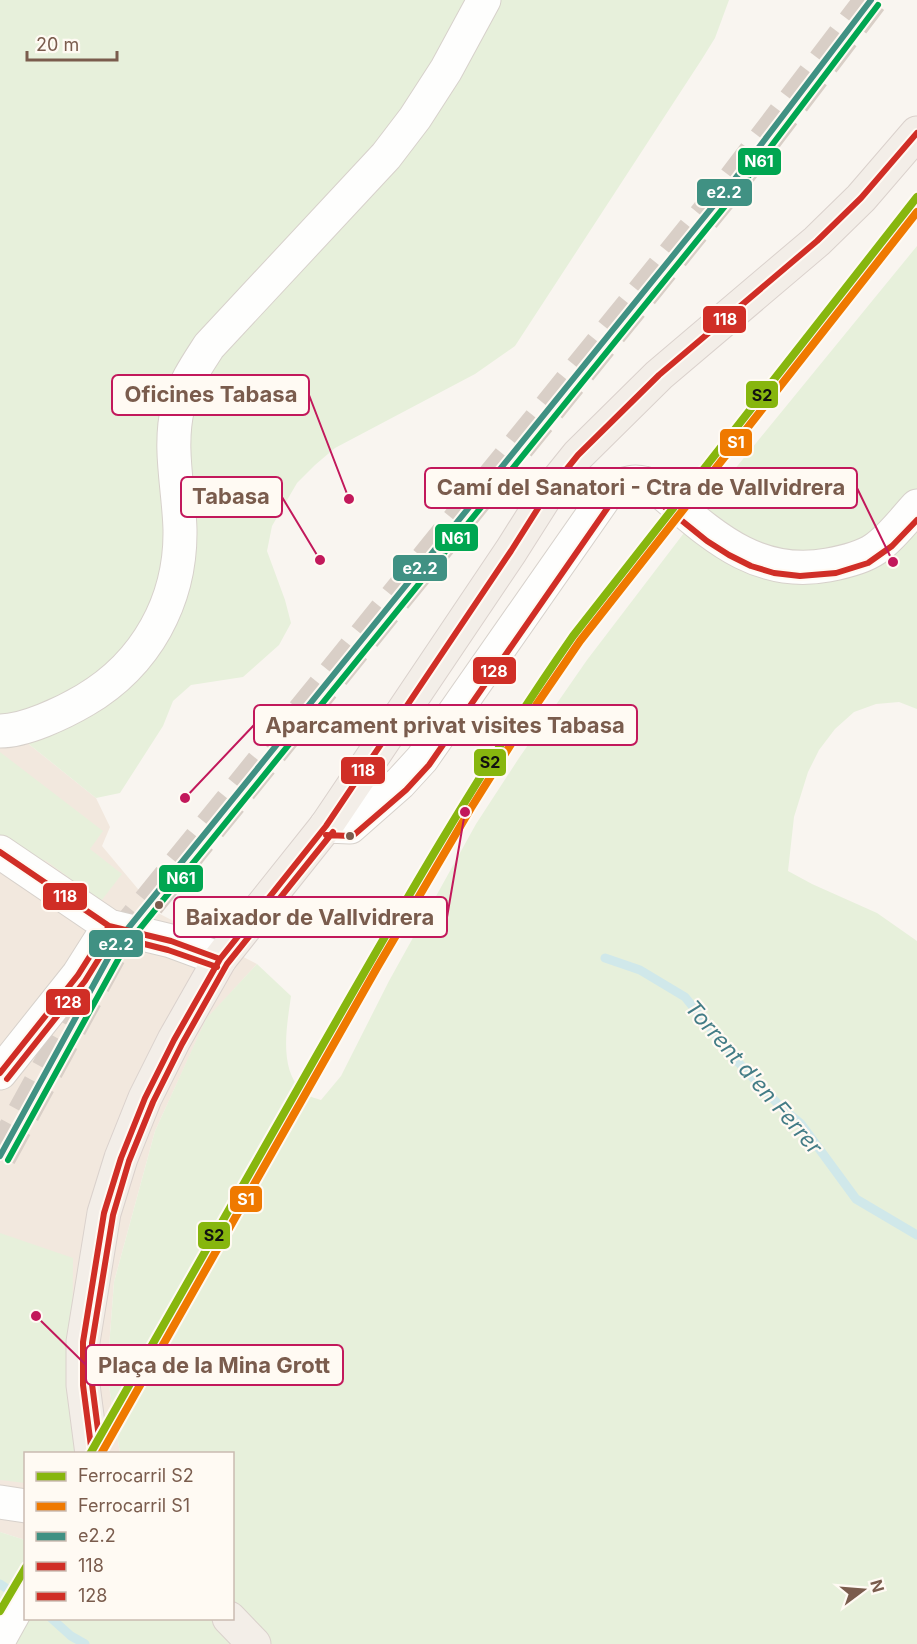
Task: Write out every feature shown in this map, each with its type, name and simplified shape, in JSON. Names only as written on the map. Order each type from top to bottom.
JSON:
[{"type":"main road","points":[[92,1452],[83,1385],[83,1342],[104,1213],[121,1158],[145,1098],[174,1040],[220,959],[326,826],[511,551],[549,490],[578,455],[659,375],[817,241],[861,198],[917,133]]},
{"type":"main road","points":[[230,1620],[254,1644]]},
{"type":"street","points":[[0,731],[39,722],[78,704],[106,687],[134,662],[153,634],[168,602],[178,565],[180,530],[174,436],[178,405],[190,376],[209,346],[386,156],[415,118],[446,70],[484,0]]},
{"type":"street","points":[[326,826],[350,827],[400,783],[422,759],[607,494],[619,485],[632,481],[644,482],[655,487],[720,540],[745,555],[783,566],[823,566],[862,556],[876,549],[917,506]]},
{"type":"street","points":[[0,852],[109,926],[171,941],[220,959]]},
{"type":"street","points":[[0,1072],[78,975],[109,926]]},
{"type":"street","points":[[0,1502],[24,1506]]},
{"type":"street","points":[[1,1637],[24,1595]]},
{"type":"shaded area","points":[[0,721],[96,798],[110,827],[102,846],[158,913],[257,964],[206,1020],[155,1131],[114,1282],[107,1374],[120,1452],[24,1452],[24,1540],[0,1532]]},
{"type":"green space","points":[[0,0],[729,0],[715,38],[515,346],[475,374],[335,448],[297,483],[272,526],[267,551],[291,623],[279,645],[243,677],[191,685],[173,701],[163,726],[120,793],[96,798],[0,721]]},
{"type":"green space","points":[[917,246],[917,709],[899,702],[876,704],[854,712],[835,729],[819,750],[808,772],[794,817],[788,871],[877,913],[917,941],[917,1644],[0,1644],[0,1532],[24,1540],[24,1620],[234,1620],[234,1452],[120,1452],[107,1374],[114,1282],[155,1131],[206,1019],[257,964],[291,996],[286,1033],[290,1072],[295,1083],[303,1092],[321,1100],[341,1076],[389,981],[476,824],[587,660],[703,508]]},
{"type":"green space","points":[[0,752],[103,831],[90,849],[122,874],[101,901],[45,860],[39,866],[0,836]]},
{"type":"green space","points":[[0,1233],[73,1258],[72,1374],[78,1452],[24,1452],[24,1483],[0,1480]]},
{"type":"waterway","name":"Torrent d'en Ferrer","points":[[605,958],[640,970],[685,997],[737,1061],[780,1106],[801,1124],[856,1199],[917,1235]]},
{"type":"waterway","points":[[0,1584],[18,1596]]},
{"type":"waterway","points":[[53,1620],[71,1636],[85,1644]]},
{"type":"tunnel","points":[[0,1156],[117,942],[731,184],[871,0]]},
{"type":"rail line","name":"S2","points":[[91,1452],[409,896],[472,790],[538,687],[573,636],[917,197]]},
{"type":"rail line","name":"S1","points":[[102,1452],[378,966],[471,808],[528,717],[580,641],[917,212]]},
{"type":"rail line","name":"S2","points":[[0,1611],[24,1570]]},
{"type":"transit line","name":"e2.2","points":[[0,1156],[117,942],[731,184],[871,0]]},
{"type":"transit line","name":"N61","points":[[8,1160],[125,947],[738,190],[878,5]]},
{"type":"transit line","name":"118","points":[[92,1452],[83,1385],[83,1342],[104,1213],[121,1158],[145,1098],[174,1040],[220,959],[326,826],[549,491],[578,455],[659,375],[817,241],[861,198],[917,133]]},
{"type":"transit line","name":"128","points":[[326,835],[350,836],[355,834],[406,790],[429,765],[613,500],[631,492],[650,495],[707,541],[729,555],[751,566],[774,573],[800,576],[836,573],[868,563],[892,546],[917,520]]},
{"type":"transit line","name":"128","points":[[101,1452],[92,1384],[92,1343],[113,1215],[129,1161],[153,1102],[182,1044],[227,964],[333,832]]},
{"type":"transit line","name":"118","points":[[0,852],[109,926],[171,941],[220,959]]},
{"type":"transit line","name":"118","points":[[0,1073],[78,975],[109,926]]},
{"type":"transit line","name":"128","points":[[7,1079],[85,981],[113,936],[168,950],[217,967]]},
{"type":"place","name":"Oficines Tabasa","points":[[349,499]]},
{"type":"place","name":"Tabasa","points":[[320,560]]},
{"type":"place","name":"Camí del Sanatori - Ctra de Vallvidrera","points":[[893,562]]},
{"type":"place","name":"Aparcament privat visites Tabasa","points":[[185,798]]},
{"type":"place","name":"Baixador de Vallvidrera","points":[[465,812]]},
{"type":"place","name":"Plaça de la Mina Grott","points":[[36,1316]]}]
